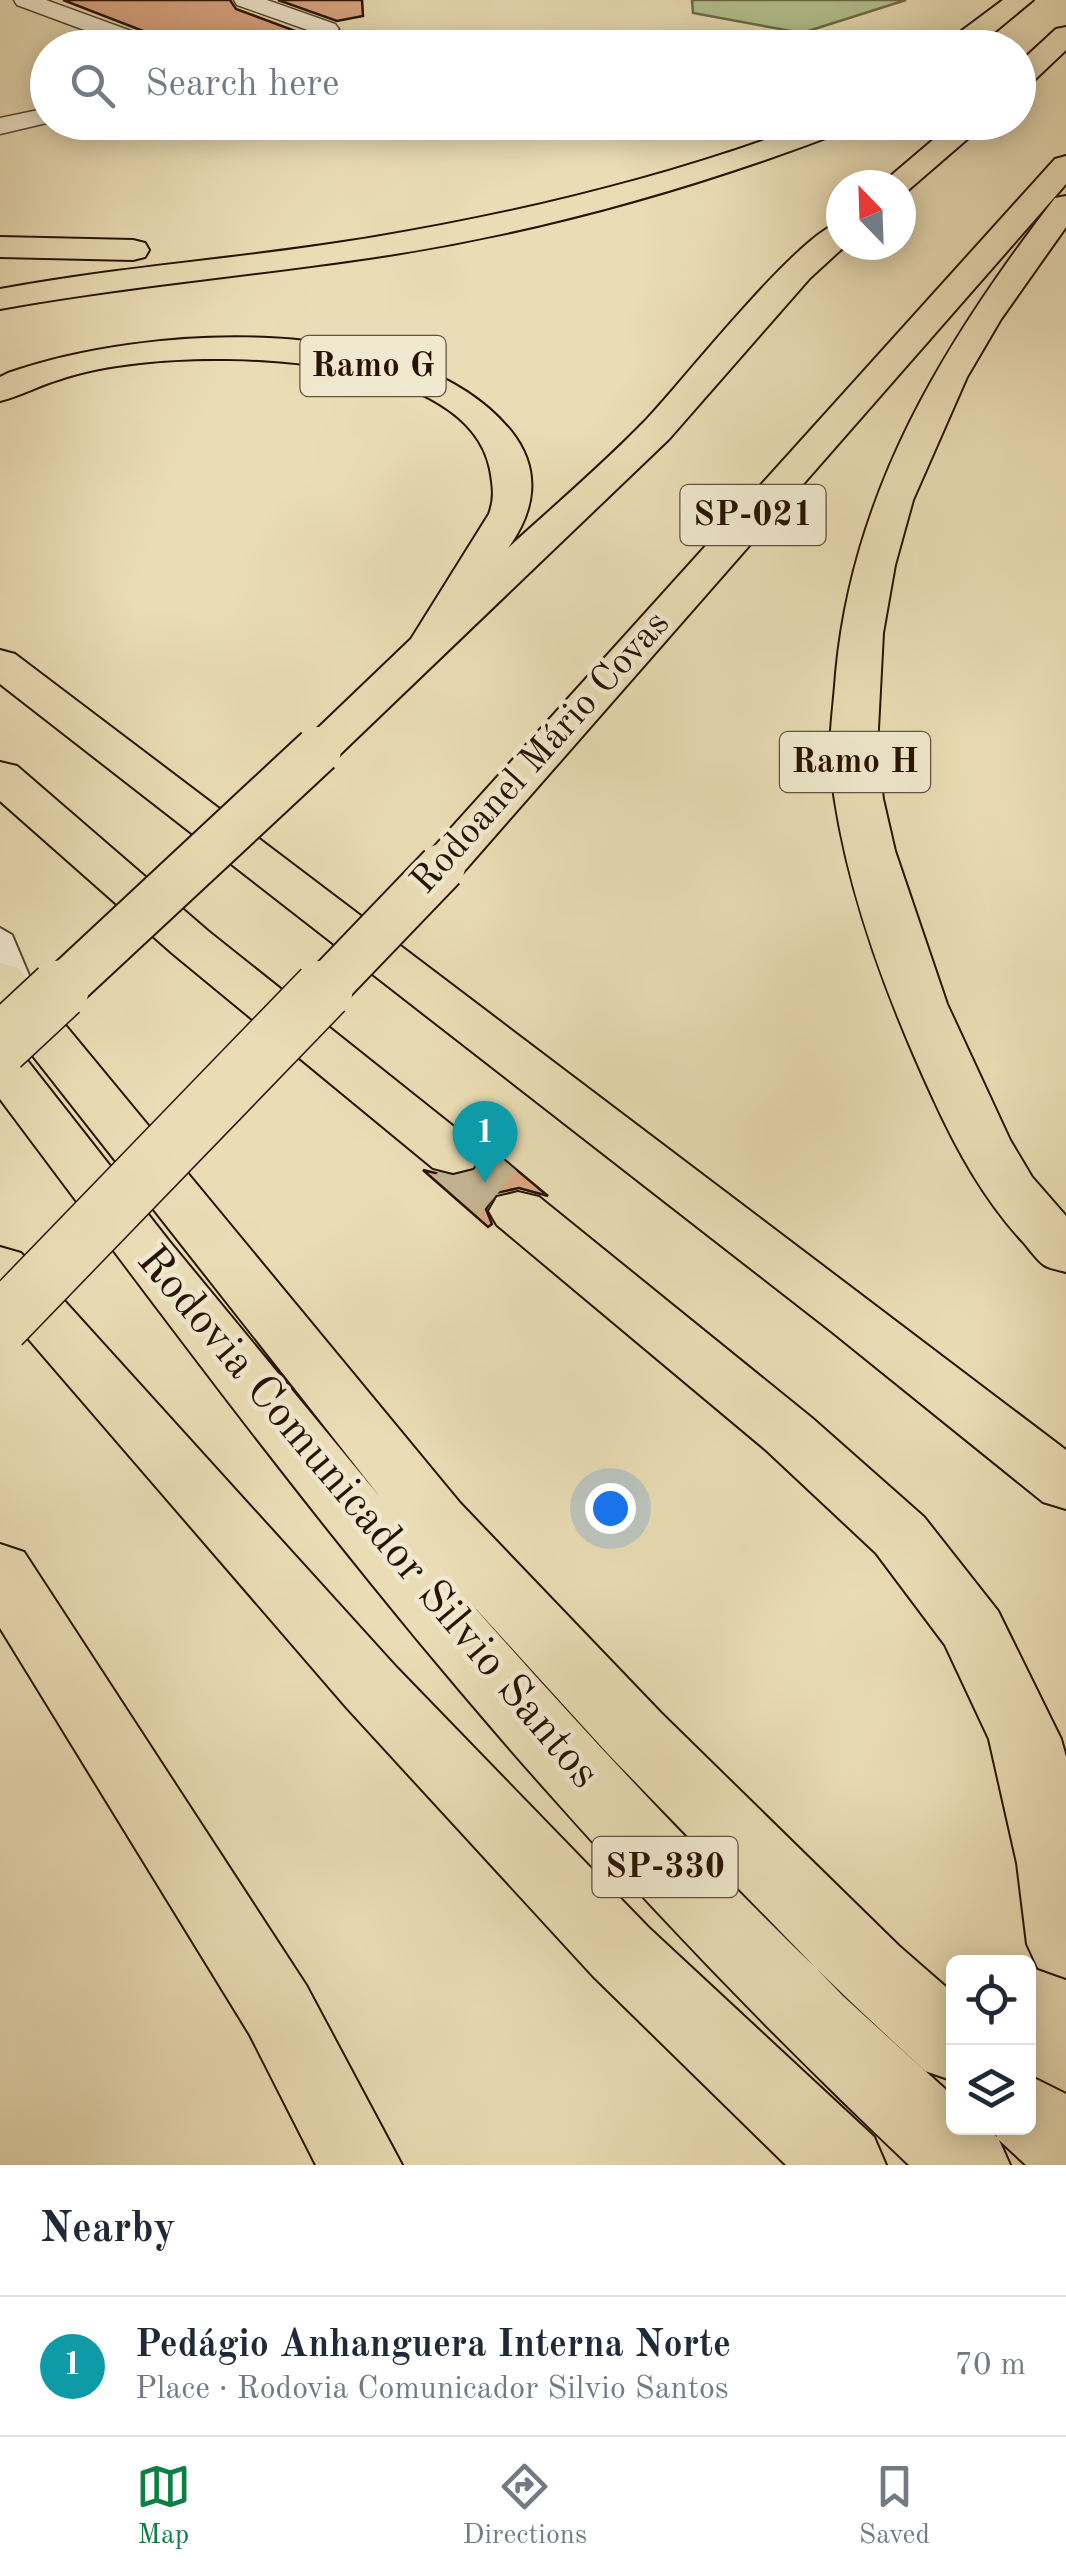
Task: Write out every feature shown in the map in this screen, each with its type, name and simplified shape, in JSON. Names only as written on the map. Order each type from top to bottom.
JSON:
[{"type":"highway","points":[[980,30],[1020,0]]},
{"type":"highway","points":[[1036,63],[1066,35]]},
{"type":"highway","points":[[0,298],[99,281],[371,248],[507,223],[746,159],[795,140]]},
{"type":"highway","points":[[914,170],[951,140]]},
{"type":"highway","name":"Rodoanel Mário Covas","points":[[0,1324],[442,866],[1066,165]]},
{"type":"highway","points":[[0,247],[100,251],[295,241],[588,201]]},
{"type":"highway","name":"Ramo H","points":[[1066,204],[1024,258],[967,344],[906,458],[876,554],[857,654],[855,771],[883,900],[938,1050],[1012,1191],[1066,1252]]},
{"type":"highway","name":"SP-021","points":[[14,1046],[318,750],[656,431],[798,271],[826,246]]},
{"type":"highway","name":"Ramo G","points":[[0,390],[59,368],[126,356],[184,348],[249,348],[338,357],[394,372],[430,386],[470,409],[498,437],[512,460],[514,496],[504,526],[472,568],[430,644]]},
{"type":"highway","points":[[0,663],[838,1304],[1066,1486]]},
{"type":"highway","points":[[0,776],[190,942],[453,1155]]},
{"type":"highway","name":"Rodovia Comunicador Silvio Santos","points":[[0,979],[14,1046],[148,1255],[383,1548],[572,1770],[809,2018],[968,2165]]},
{"type":"highway","name":"Rodovia Comunicador Silvio Santos","points":[[14,1046],[436,1522],[648,1748],[871,1971],[953,2045]]},
{"type":"highway","points":[[518,1210],[789,1434],[900,1534],[973,1630],[1025,1740],[1055,1863],[1066,1944]]},
{"type":"highway","points":[[0,1267],[398,1716],[621,1952],[844,2165]]},
{"type":"highway","points":[[0,1570],[278,2010],[360,2165]]},
{"type":"highway","points":[[1036,2120],[1066,2146]]},
{"type":"street","points":[[25,0],[107,30]]},
{"type":"street","points":[[245,0],[327,29]]},
{"type":"street","points":[[0,126],[30,120]]},
{"type":"lane","points":[[0,935],[14,1046]]},
{"type":"green space","points":[[692,0],[906,0],[811,30],[786,30],[693,13]]},
{"type":"building","points":[[63,0],[230,0],[236,9],[293,30],[140,30]]},
{"type":"building","points":[[278,0],[362,0],[363,16],[337,21]]},
{"type":"building","points":[[482,1141],[548,1196],[519,1188],[496,1193],[486,1209],[492,1224],[488,1227],[423,1170],[452,1177],[474,1172],[484,1157],[478,1143]]},
{"type":"tunnel","points":[[453,1155],[518,1211]]},
{"type":"place","name":"Pedágio Anhanguera Interna Norte","points":[[485,1183]]}]
